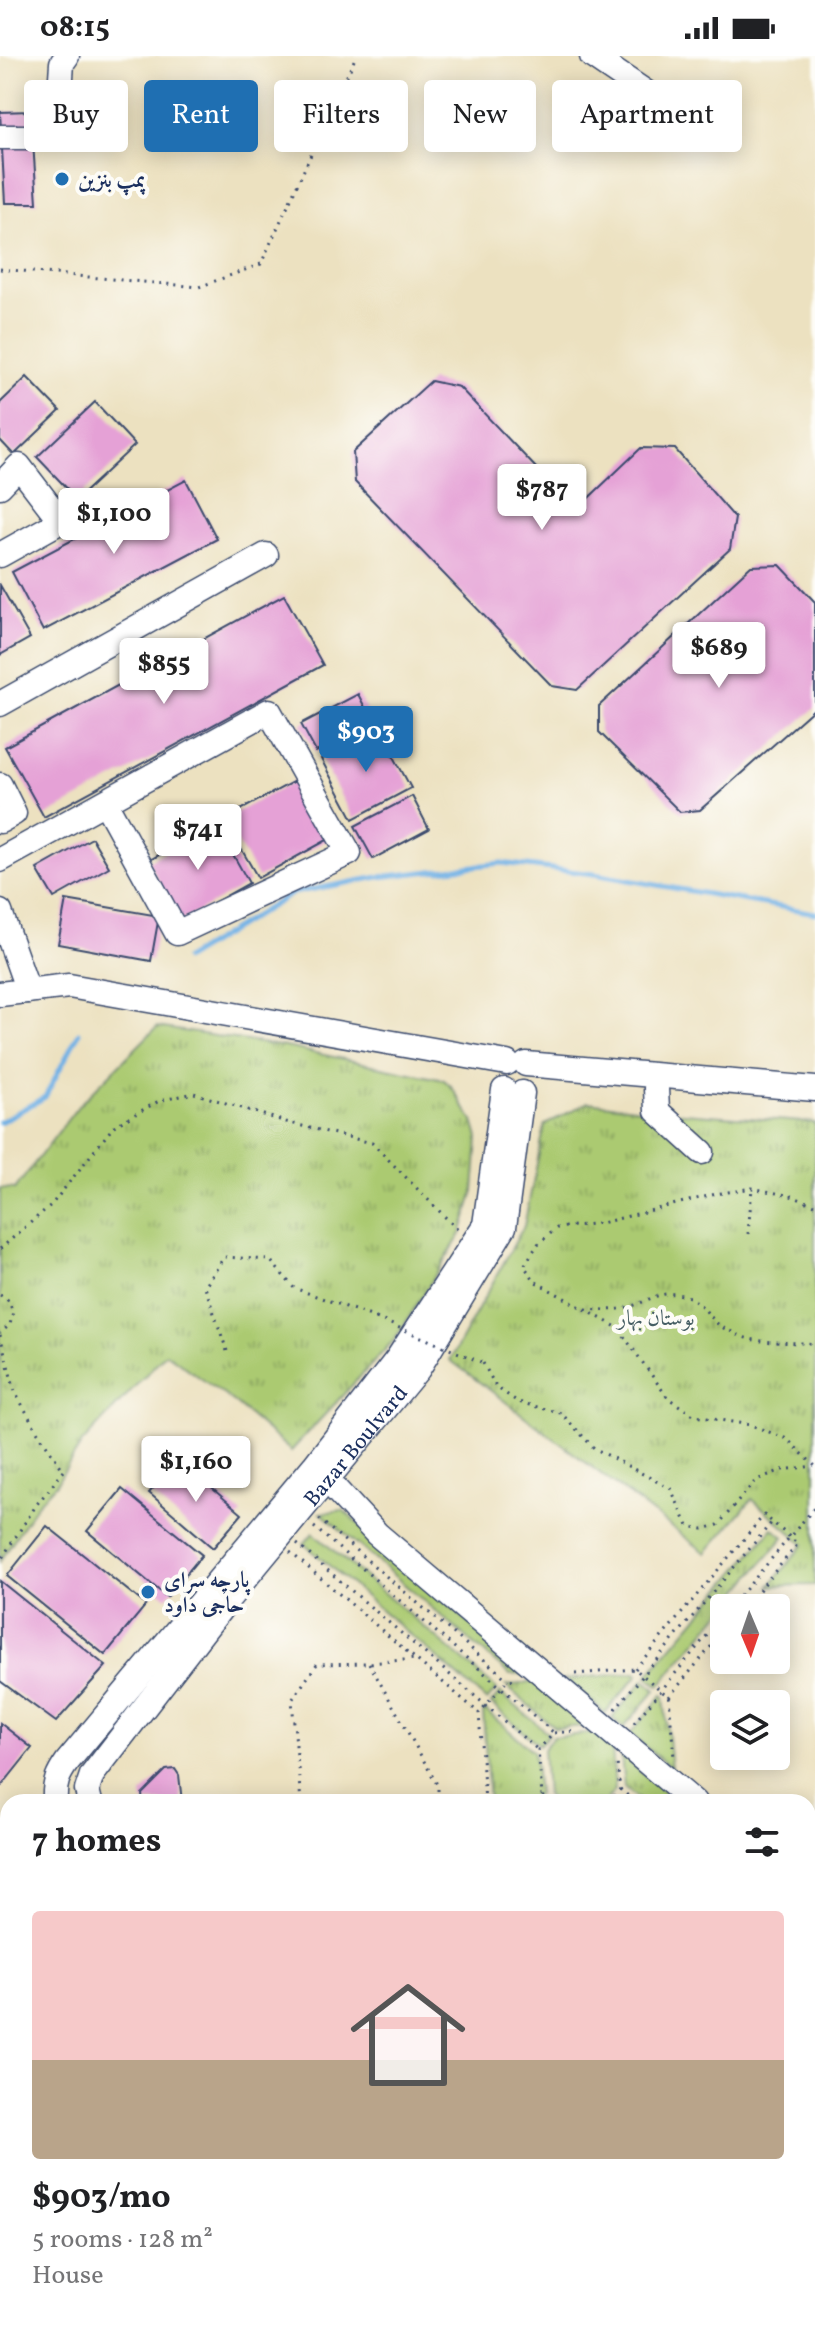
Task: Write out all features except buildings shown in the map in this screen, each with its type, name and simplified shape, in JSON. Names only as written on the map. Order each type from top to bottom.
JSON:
[{"type":"street","points":[[0,137],[57,137],[62,63],[67,56]]},
{"type":"street","points":[[592,56],[627,80]]},
{"type":"street","points":[[0,486],[19,466],[61,521],[0,555]]},
{"type":"street","points":[[0,704],[266,555]]},
{"type":"street","points":[[0,860],[269,711],[349,853],[177,933],[105,802]]},
{"type":"street","points":[[0,785],[14,813],[0,821]]},
{"type":"street","points":[[0,912],[28,991]]},
{"type":"street","points":[[0,994],[28,991],[515,1078],[815,1102]]},
{"type":"street","points":[[515,1078],[815,1089]]},
{"type":"street","points":[[55,1794],[57,1776],[67,1762],[314,1466],[398,1358],[485,1225],[515,1078]]},
{"type":"street","name":"Bazar Boulvard","points":[[88,1794],[92,1775],[229,1598],[418,1369],[504,1227],[515,1078]]},
{"type":"street","points":[[656,1088],[657,1111],[702,1152]]},
{"type":"street","points":[[326,1479],[377,1534],[685,1794]]},
{"type":"path","points":[[0,269],[199,287],[261,264],[356,56]]},
{"type":"path","points":[[0,1249],[52,1204],[114,1126],[159,1101],[194,1093],[286,1122],[372,1143],[461,1234]]},
{"type":"path","points":[[815,1205],[791,1196],[752,1188],[716,1194],[601,1223],[557,1228],[538,1244],[524,1266],[536,1282],[618,1328],[668,1398],[695,1416],[751,1425],[787,1439],[815,1466]]},
{"type":"path","points":[[748,1234],[752,1188]]},
{"type":"path","points":[[227,1351],[205,1287],[224,1257],[270,1260],[294,1288],[483,1363],[496,1387],[518,1402],[561,1413],[594,1448],[671,1489],[688,1526],[703,1529],[718,1525],[756,1480],[782,1470],[815,1466]]},
{"type":"path","points":[[583,1308],[608,1311],[632,1306],[659,1293],[683,1295],[699,1302],[720,1325],[740,1336],[761,1341],[787,1340],[815,1344]]},
{"type":"path","points":[[0,1295],[7,1299],[13,1311],[10,1325],[0,1334],[15,1392],[64,1471],[37,1504],[0,1561]]},
{"type":"path","points":[[742,1594],[815,1507]]},
{"type":"path","points":[[314,1514],[508,1680]]},
{"type":"path","points":[[574,1674],[635,1669],[764,1515],[798,1544],[756,1594]]},
{"type":"path","points":[[307,1521],[554,1733]]},
{"type":"path","points":[[608,1717],[772,1522]]},
{"type":"path","points":[[291,1539],[538,1750],[542,1794]]},
{"type":"path","points":[[284,1547],[479,1713]]},
{"type":"path","points":[[626,1732],[710,1632]]},
{"type":"path","points":[[669,1697],[710,1648]]},
{"type":"path","points":[[300,1794],[292,1700],[317,1664],[415,1659]]},
{"type":"path","points":[[369,1663],[438,1786],[438,1794]]},
{"type":"path","points":[[635,1669],[669,1697],[674,1758]]},
{"type":"path","points":[[484,1794],[479,1713],[508,1680],[520,1679]]},
{"type":"path","points":[[538,1750],[554,1733],[580,1731]]},
{"type":"path","points":[[617,1763],[620,1789],[626,1794]]},
{"type":"path","points":[[615,1794],[620,1789]]},
{"type":"green space","points":[[157,1027],[286,1047],[444,1080],[473,1121],[478,1138],[474,1191],[461,1234],[396,1338],[291,1451],[235,1403],[166,1353],[82,1443],[0,1561],[0,1188],[15,1189],[79,1105]]},
{"type":"green space","name":"بوستان بهار","points":[[588,1102],[657,1111],[815,1123],[815,1585],[770,1586],[804,1544],[752,1499],[706,1553],[450,1360],[524,1226],[545,1125]]},
{"type":"green space","points":[[343,1510],[526,1674],[510,1675],[321,1513]]},
{"type":"green space","points":[[773,1528],[784,1537],[736,1594],[717,1594]]},
{"type":"green space","points":[[313,1533],[497,1689],[487,1701],[304,1544]]},
{"type":"green space","points":[[710,1602],[710,1625],[659,1686],[647,1676]]},
{"type":"green space","points":[[638,1675],[605,1713],[566,1679]]},
{"type":"green space","points":[[644,1680],[656,1690],[623,1728],[612,1718]]},
{"type":"green space","points":[[535,1682],[587,1726],[555,1728],[506,1686]]},
{"type":"green space","points":[[500,1693],[549,1734],[539,1745],[491,1704]]},
{"type":"green space","points":[[662,1695],[664,1697],[671,1768],[630,1734]]},
{"type":"green space","points":[[485,1710],[534,1752],[538,1794],[488,1794]]},
{"type":"green space","points":[[596,1733],[612,1747],[615,1790],[612,1794],[546,1794],[543,1749],[553,1737]]},
{"type":"green space","points":[[621,1755],[667,1794],[632,1794],[624,1787]]},
{"type":"waterway","points":[[185,959],[293,893],[379,877],[501,863],[594,874],[815,913]]},
{"type":"waterway","points":[[0,1122],[45,1097],[79,1033]]},
{"type":"place","name":"پمپ بنزین","points":[[62,179]]},
{"type":"place","name":"پارچه سرای حاجی داود","points":[[148,1592]]}]
